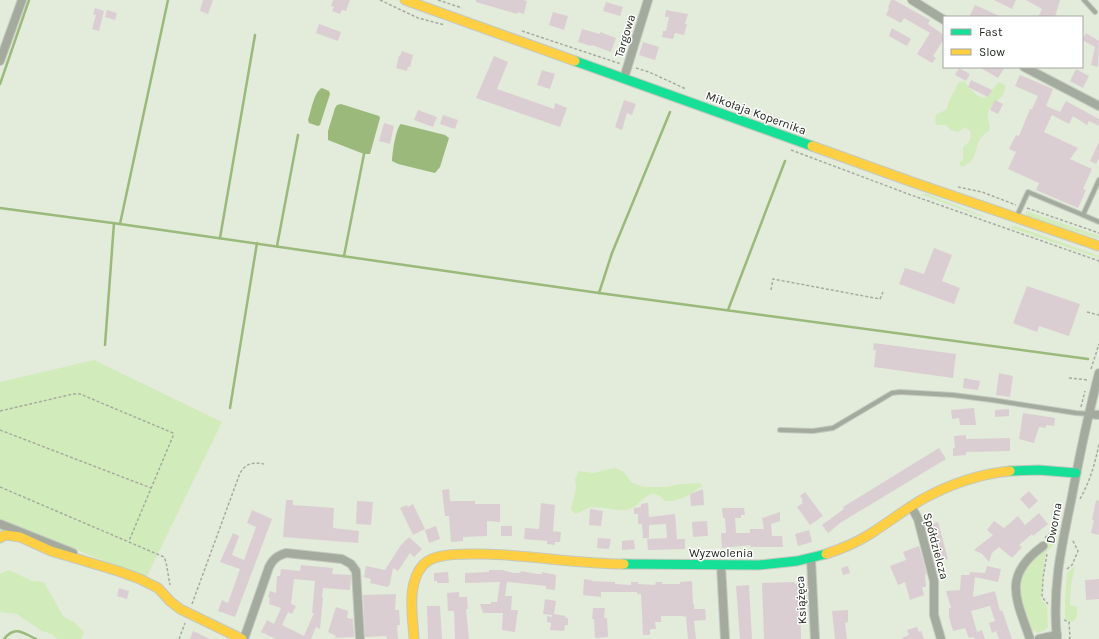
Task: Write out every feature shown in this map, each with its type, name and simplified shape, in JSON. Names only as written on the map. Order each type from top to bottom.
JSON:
[{"type":"street","points":[[0,61],[22,0]]},
{"type":"street","name":"Mikołaja Kopernika","points":[[405,0],[915,183],[1099,246]]},
{"type":"street","name":"Targowa","points":[[624,78],[648,0]]},
{"type":"street","points":[[912,0],[943,19]]},
{"type":"street","points":[[1026,68],[1099,106]]},
{"type":"street","name":"Dworna","points":[[1098,375],[1099,388]]},
{"type":"street","name":"Dworna","points":[[1057,637],[1055,601],[1056,580],[1076,473],[1098,375]]},
{"type":"street","points":[[1090,414],[1099,415]]},
{"type":"street","name":"Wyzwolenia","points":[[414,639],[412,595],[414,583],[417,575],[425,563],[439,556],[468,554],[514,554],[593,563],[721,565],[770,564],[811,559],[842,548],[869,535],[911,506],[938,491],[958,483],[1016,470],[1076,473]]},
{"type":"street","name":"Spółdzielcza","points":[[911,506],[917,515],[934,581],[934,615],[942,639]]},
{"type":"street","points":[[0,524],[140,579],[158,588],[170,601],[188,614],[243,639],[269,567],[274,558],[286,553],[342,559],[354,566],[356,571],[360,639]]},
{"type":"street","points":[[0,538],[6,536],[20,537],[51,551],[118,571]]},
{"type":"street","points":[[1030,639],[1015,591],[1017,576],[1023,565],[1043,546]]},
{"type":"street","name":"Książęca","points":[[811,559],[815,639]]},
{"type":"street","points":[[721,565],[725,639]]},
{"type":"street","points":[[1039,639],[1057,637]]},
{"type":"lane","points":[[1084,0],[1095,12]]},
{"type":"lane","points":[[1083,215],[1099,180]]},
{"type":"lane","points":[[1017,218],[1028,192],[1099,222]]},
{"type":"lane","points":[[780,430],[812,431],[833,428],[892,393],[900,392],[953,395],[1076,414],[1090,414]]},
{"type":"path","points":[[380,0],[418,18],[447,26]]},
{"type":"path","points":[[438,0],[462,8]]},
{"type":"path","points":[[516,31],[526,32],[649,72],[687,90]]},
{"type":"path","points":[[788,149],[911,195],[1099,261]]},
{"type":"path","points":[[951,185],[982,192],[1021,207],[1099,233]]},
{"type":"path","points":[[771,290],[773,279],[880,299],[883,292]]},
{"type":"path","points":[[1087,312],[1099,315]]},
{"type":"path","points":[[1069,378],[1088,380]]},
{"type":"path","points":[[0,411],[73,394],[80,394],[174,436],[129,541]]},
{"type":"path","points":[[0,430],[151,488]]},
{"type":"path","points":[[1080,500],[1088,485],[1099,444]]},
{"type":"path","points":[[178,639],[240,473],[243,467],[249,464],[264,464]]},
{"type":"path","points":[[0,487],[164,557],[170,586]]},
{"type":"path","points":[[1065,572],[1072,565],[1078,552],[1072,540],[1072,534]]},
{"type":"path","points":[[1063,618],[1069,622],[1070,638],[1067,639]]},
{"type":"shaded area","points":[[964,81],[974,93],[984,98],[989,95],[999,82],[1005,85],[1005,90],[989,110],[988,118],[990,130],[981,138],[971,161],[963,167],[960,165],[960,162],[963,159],[963,147],[969,142],[971,137],[970,131],[965,127],[958,132],[951,130],[946,125],[937,125],[935,121],[936,115],[947,109],[958,83]]},
{"type":"shaded area","points":[[322,88],[329,91],[330,94],[320,125],[318,126],[309,123],[308,120],[315,97]]},
{"type":"shaded area","points":[[341,104],[379,116],[380,118],[370,154],[364,154],[328,140],[328,131],[335,108],[337,105]]},
{"type":"shaded area","points":[[401,124],[445,135],[449,138],[440,167],[435,173],[398,164],[392,161],[396,135]]},
{"type":"shaded area","points":[[920,194],[927,194],[988,218],[980,216]]},
{"type":"shaded area","points":[[1026,211],[1099,236],[1099,239],[1026,216]]},
{"type":"shaded area","points":[[1015,226],[1099,256],[1099,258],[1009,227]]},
{"type":"shaded area","points":[[94,360],[222,422],[146,578],[10,523],[0,546],[0,382]]},
{"type":"shaded area","points":[[614,468],[623,471],[632,483],[645,487],[666,487],[681,484],[700,483],[702,486],[686,497],[672,501],[665,501],[654,494],[645,497],[637,505],[627,510],[593,507],[575,514],[571,510],[576,488],[575,479],[579,471],[593,473]]},
{"type":"shaded area","points":[[1056,530],[1053,545],[1045,556],[1041,599],[1047,606],[1048,627],[1037,633],[1035,630],[1032,632],[1021,604],[1019,589],[1020,582],[1023,572],[1029,563]]},
{"type":"shaded area","points":[[1075,566],[1071,585],[1070,605],[1077,607],[1077,615],[1075,620],[1072,622],[1065,619],[1065,599],[1067,573]]},
{"type":"shaded area","points":[[9,570],[32,581],[44,582],[63,616],[75,623],[84,633],[81,639],[57,639],[52,634],[42,631],[17,614],[0,612],[0,574]]},
{"type":"building","points":[[203,0],[213,0],[208,14],[200,11]]},
{"type":"building","points":[[333,0],[350,0],[346,11],[342,10],[340,14],[332,11],[334,7],[331,6]]},
{"type":"building","points":[[476,0],[527,1],[524,14],[518,12],[517,14],[476,2]]},
{"type":"building","points":[[891,0],[894,0],[930,20],[928,24],[943,34],[943,41],[933,56],[936,58],[932,63],[917,54],[930,33],[904,18],[901,23],[886,15],[889,8],[888,7]]},
{"type":"building","points":[[994,0],[1016,0],[1012,9]]},
{"type":"building","points":[[1026,0],[1060,0],[1055,16],[1038,16],[1042,9]]},
{"type":"building","points":[[606,2],[623,7],[620,16],[603,11]]},
{"type":"building","points":[[975,5],[1000,16],[970,16]]},
{"type":"building","points":[[95,8],[104,11],[99,31],[92,29],[96,15],[93,14]]},
{"type":"building","points":[[107,10],[117,13],[115,20],[105,17]]},
{"type":"building","points":[[666,10],[688,14],[684,35],[675,33],[673,39],[662,37],[663,31],[666,31],[669,17],[665,17]]},
{"type":"building","points":[[553,12],[568,16],[564,30],[549,25]]},
{"type":"building","points":[[319,24],[341,32],[338,41],[316,33]]},
{"type":"building","points":[[892,28],[911,39],[907,46],[889,36]]},
{"type":"building","points":[[582,29],[600,34],[600,32],[616,38],[611,52],[578,42]]},
{"type":"building","points":[[1086,33],[1099,41],[1098,67],[1091,65],[1095,47],[1083,41]]},
{"type":"building","points":[[643,42],[659,47],[655,60],[639,55]]},
{"type":"building","points":[[402,51],[413,55],[410,67],[408,67],[407,71],[396,68]]},
{"type":"building","points":[[494,56],[508,62],[497,89],[554,109],[555,103],[567,108],[560,127],[476,98]]},
{"type":"building","points":[[959,68],[970,74],[966,81],[955,75]]},
{"type":"building","points":[[981,68],[1004,68],[998,78]]},
{"type":"building","points":[[1076,69],[1089,76],[1083,88],[1070,81]]},
{"type":"building","points":[[542,70],[555,74],[550,89],[537,85]]},
{"type":"building","points":[[1020,75],[1053,89],[1046,106],[1060,112],[1066,101],[1099,119],[1099,126],[1089,121],[1087,125],[1073,116],[1069,124],[1052,115],[1044,132],[1078,148],[1070,159],[1092,169],[1083,189],[1086,190],[1078,208],[1036,190],[1039,183],[1008,169],[1016,152],[1009,149],[1016,135],[1019,136],[1030,109],[1032,109],[1038,96],[1015,86]]},
{"type":"building","points":[[971,80],[992,90],[988,97],[968,87]]},
{"type":"building","points":[[624,100],[636,104],[632,115],[627,113],[622,130],[615,127]]},
{"type":"building","points":[[995,100],[1003,104],[998,114],[990,110]]},
{"type":"building","points":[[418,110],[437,117],[433,127],[414,120]]},
{"type":"building","points":[[443,115],[458,120],[455,129],[440,124]]},
{"type":"building","points":[[384,123],[394,126],[390,144],[379,141]]},
{"type":"building","points":[[1099,142],[1099,158],[1096,164],[1090,161]]},
{"type":"building","points":[[934,248],[952,255],[942,281],[960,288],[954,304],[899,284],[905,268],[924,274]]},
{"type":"building","points":[[1027,286],[1080,304],[1069,336],[1039,326],[1037,332],[1013,323]]},
{"type":"building","points":[[874,343],[956,354],[953,378],[874,367],[876,350],[873,350]]},
{"type":"building","points":[[999,373],[1013,376],[1010,397],[996,395]]},
{"type":"building","points":[[964,378],[980,381],[978,390],[963,388]]},
{"type":"building","points":[[974,408],[976,425],[960,425],[959,418],[952,419],[951,410]]},
{"type":"building","points":[[1009,409],[1009,416],[995,417],[995,410]]},
{"type":"building","points":[[1023,413],[1055,418],[1054,426],[1046,425],[1046,428],[1039,427],[1034,443],[1019,439]]},
{"type":"building","points":[[966,435],[966,439],[1010,438],[1010,451],[966,452],[966,455],[953,456],[953,448],[955,448],[954,436]]},
{"type":"building","points":[[939,448],[946,459],[840,523],[828,533],[822,525],[844,509],[843,507]]},
{"type":"building","points":[[449,489],[450,501],[475,501],[475,504],[500,504],[500,522],[487,521],[487,536],[463,537],[463,541],[451,542],[449,516],[445,516],[442,490]]},
{"type":"building","points":[[703,489],[704,505],[691,506],[690,494]]},
{"type":"building","points":[[1029,491],[1038,501],[1029,509],[1020,499]]},
{"type":"building","points":[[805,492],[823,516],[810,525],[797,507],[803,503],[800,496]]},
{"type":"building","points":[[286,500],[293,500],[293,505],[334,508],[333,528],[359,531],[358,543],[283,537]]},
{"type":"building","points":[[1096,500],[1099,501],[1099,535],[1091,533]]},
{"type":"building","points":[[357,501],[373,502],[371,525],[356,524]]},
{"type":"building","points":[[541,503],[555,505],[553,531],[561,532],[560,542],[555,542],[555,545],[547,544],[547,541],[524,539],[525,528],[539,529]]},
{"type":"building","points":[[648,503],[649,517],[675,514],[677,539],[685,539],[685,549],[648,550],[647,539],[667,538],[666,524],[649,525],[649,538],[643,538],[642,524],[638,524],[638,514],[634,514],[634,508],[641,507],[641,504]]},
{"type":"building","points":[[413,504],[425,529],[413,535],[400,508],[407,505],[408,507]]},
{"type":"building","points":[[722,508],[744,508],[745,515],[741,515],[741,518],[735,518],[736,533],[750,533],[750,529],[764,529],[762,518],[780,512],[780,521],[771,524],[772,536],[782,536],[783,547],[751,547],[750,545],[722,548],[721,533],[726,533],[725,518],[723,518]]},
{"type":"building","points":[[590,509],[603,511],[601,526],[589,525]]},
{"type":"building","points":[[252,510],[272,519],[235,617],[218,611],[222,600],[228,603],[240,569],[220,562],[233,533],[239,536],[232,555],[244,560],[256,527],[247,523]]},
{"type":"building","points":[[1039,513],[1048,524],[1033,536],[1032,534],[1019,545],[1022,547],[1013,557],[999,547],[992,553],[989,562],[982,554],[974,550],[993,535],[987,530],[994,521],[1004,528],[1018,516],[1025,525]]},
{"type":"building","points":[[707,521],[708,536],[693,537],[692,522]]},
{"type":"building","points":[[938,522],[948,559],[939,561],[929,525]]},
{"type":"building","points":[[436,526],[440,539],[429,543],[425,530]]},
{"type":"building","points":[[501,526],[512,526],[512,536],[501,536]]},
{"type":"building","points":[[809,530],[812,542],[798,546],[795,534]]},
{"type":"building","points":[[409,537],[422,549],[414,557],[410,553],[398,571],[393,568],[388,587],[370,583],[371,579],[364,577],[366,566],[385,570],[401,545]]},
{"type":"building","points":[[598,538],[611,539],[609,549],[597,548]]},
{"type":"building","points":[[634,540],[635,549],[622,550],[622,541]]},
{"type":"building","points":[[919,546],[927,574],[925,575],[926,587],[922,587],[924,595],[910,600],[905,582],[898,585],[890,566],[906,560],[903,552]]},
{"type":"building","points":[[301,565],[333,568],[332,574],[351,575],[350,590],[323,588],[320,629],[316,627],[311,639],[276,639],[261,632],[267,620],[274,624],[281,608],[269,604],[270,598],[268,597],[270,591],[276,593],[277,576],[280,576],[281,569],[300,571]],"holes":[[[294,579],[315,581],[312,613],[314,613],[304,636],[282,625],[288,612],[292,614],[296,606],[291,604]]]},
{"type":"building","points":[[848,566],[850,573],[843,575],[841,568]]},
{"type":"building","points":[[987,566],[1001,569],[998,582],[975,577],[973,597],[995,591],[1000,611],[1002,610],[1012,639],[999,639],[996,631],[992,633],[989,623],[995,621],[990,606],[971,611],[977,632],[982,630],[985,639],[974,639],[974,637],[969,638],[965,628],[953,631],[949,617],[949,608],[951,608],[946,591],[960,590],[961,575],[969,575],[970,572],[985,573]]},
{"type":"building","points":[[489,570],[502,570],[514,573],[520,573],[521,571],[537,574],[542,574],[542,572],[556,575],[555,590],[546,589],[546,586],[507,582],[505,596],[512,596],[511,610],[518,610],[515,632],[502,630],[503,613],[483,613],[480,604],[491,604],[491,602],[497,602],[500,582],[465,583],[465,573],[489,572]]},
{"type":"building","points":[[448,572],[449,583],[437,583],[437,581],[434,581],[434,573]]},
{"type":"building","points":[[584,579],[631,585],[631,582],[655,585],[656,582],[662,582],[662,584],[680,584],[680,582],[692,581],[694,609],[705,609],[706,620],[694,621],[696,639],[688,639],[686,617],[682,616],[661,616],[661,622],[655,622],[656,629],[650,629],[650,635],[643,635],[641,594],[637,594],[637,592],[601,592],[601,597],[583,595]]},
{"type":"building","points":[[1099,579],[1099,599],[1086,600],[1085,580]]},
{"type":"building","points":[[794,582],[795,584],[800,583],[801,639],[764,639],[762,583]]},
{"type":"building","points":[[749,585],[752,639],[740,639],[736,586]]},
{"type":"building","points":[[119,588],[129,591],[127,599],[117,596]]},
{"type":"building","points":[[459,592],[459,597],[467,597],[468,609],[466,609],[469,639],[455,639],[454,611],[448,611],[447,593]]},
{"type":"building","points":[[396,594],[395,610],[399,610],[400,625],[397,625],[398,639],[387,639],[386,636],[365,637],[363,595]]},
{"type":"building","points":[[545,599],[556,601],[554,614],[566,616],[565,618],[568,618],[568,625],[565,625],[564,631],[550,630],[551,623],[547,622],[547,616],[552,617],[552,615],[543,614]]},
{"type":"building","points":[[427,606],[440,606],[442,639],[428,639]]},
{"type":"building","points":[[336,607],[348,611],[347,618],[353,619],[354,637],[335,638],[336,636],[328,632]]},
{"type":"building","points":[[593,608],[605,608],[604,618],[607,618],[608,637],[595,638],[594,619],[592,619]]},
{"type":"building","points":[[848,610],[848,622],[845,623],[847,639],[835,639],[832,611]]},
{"type":"building","points":[[917,627],[919,632],[921,631],[924,639],[902,639],[909,635],[907,630]]},
{"type":"building","points":[[193,631],[210,639],[190,639]]},
{"type":"waterway","points":[[0,84],[29,0]]},
{"type":"waterway","points":[[120,224],[168,0]]},
{"type":"waterway","points":[[220,238],[255,35]]},
{"type":"waterway","points":[[599,293],[612,253],[670,112]]},
{"type":"waterway","points":[[277,246],[298,135]]},
{"type":"waterway","points":[[344,256],[364,154]]},
{"type":"waterway","points":[[728,310],[785,161]]},
{"type":"waterway","points":[[0,208],[599,293],[1088,359]]},
{"type":"waterway","points":[[105,345],[114,223]]},
{"type":"waterway","points":[[230,408],[257,243]]},
{"type":"waterway","points":[[4,639],[12,632],[16,631],[36,639]]},
{"type":"traffic: fast","points":[[575,61],[812,146]]},
{"type":"traffic: fast","points":[[1010,471],[1039,470],[1076,473]]},
{"type":"traffic: fast","points":[[624,564],[759,565],[797,561],[826,554]]},
{"type":"traffic: slow","points":[[405,0],[575,61]]},
{"type":"traffic: slow","points":[[812,146],[1099,246]]},
{"type":"traffic: slow","points":[[826,554],[848,546],[865,537],[921,500],[942,490],[964,481],[998,472],[1010,471]]},
{"type":"traffic: slow","points":[[0,538],[5,535],[20,537],[51,551],[140,579],[158,588],[180,609],[242,639]]},
{"type":"traffic: slow","points":[[414,639],[412,611],[412,591],[414,581],[423,565],[439,556],[452,554],[484,554],[589,563],[624,564]]}]
